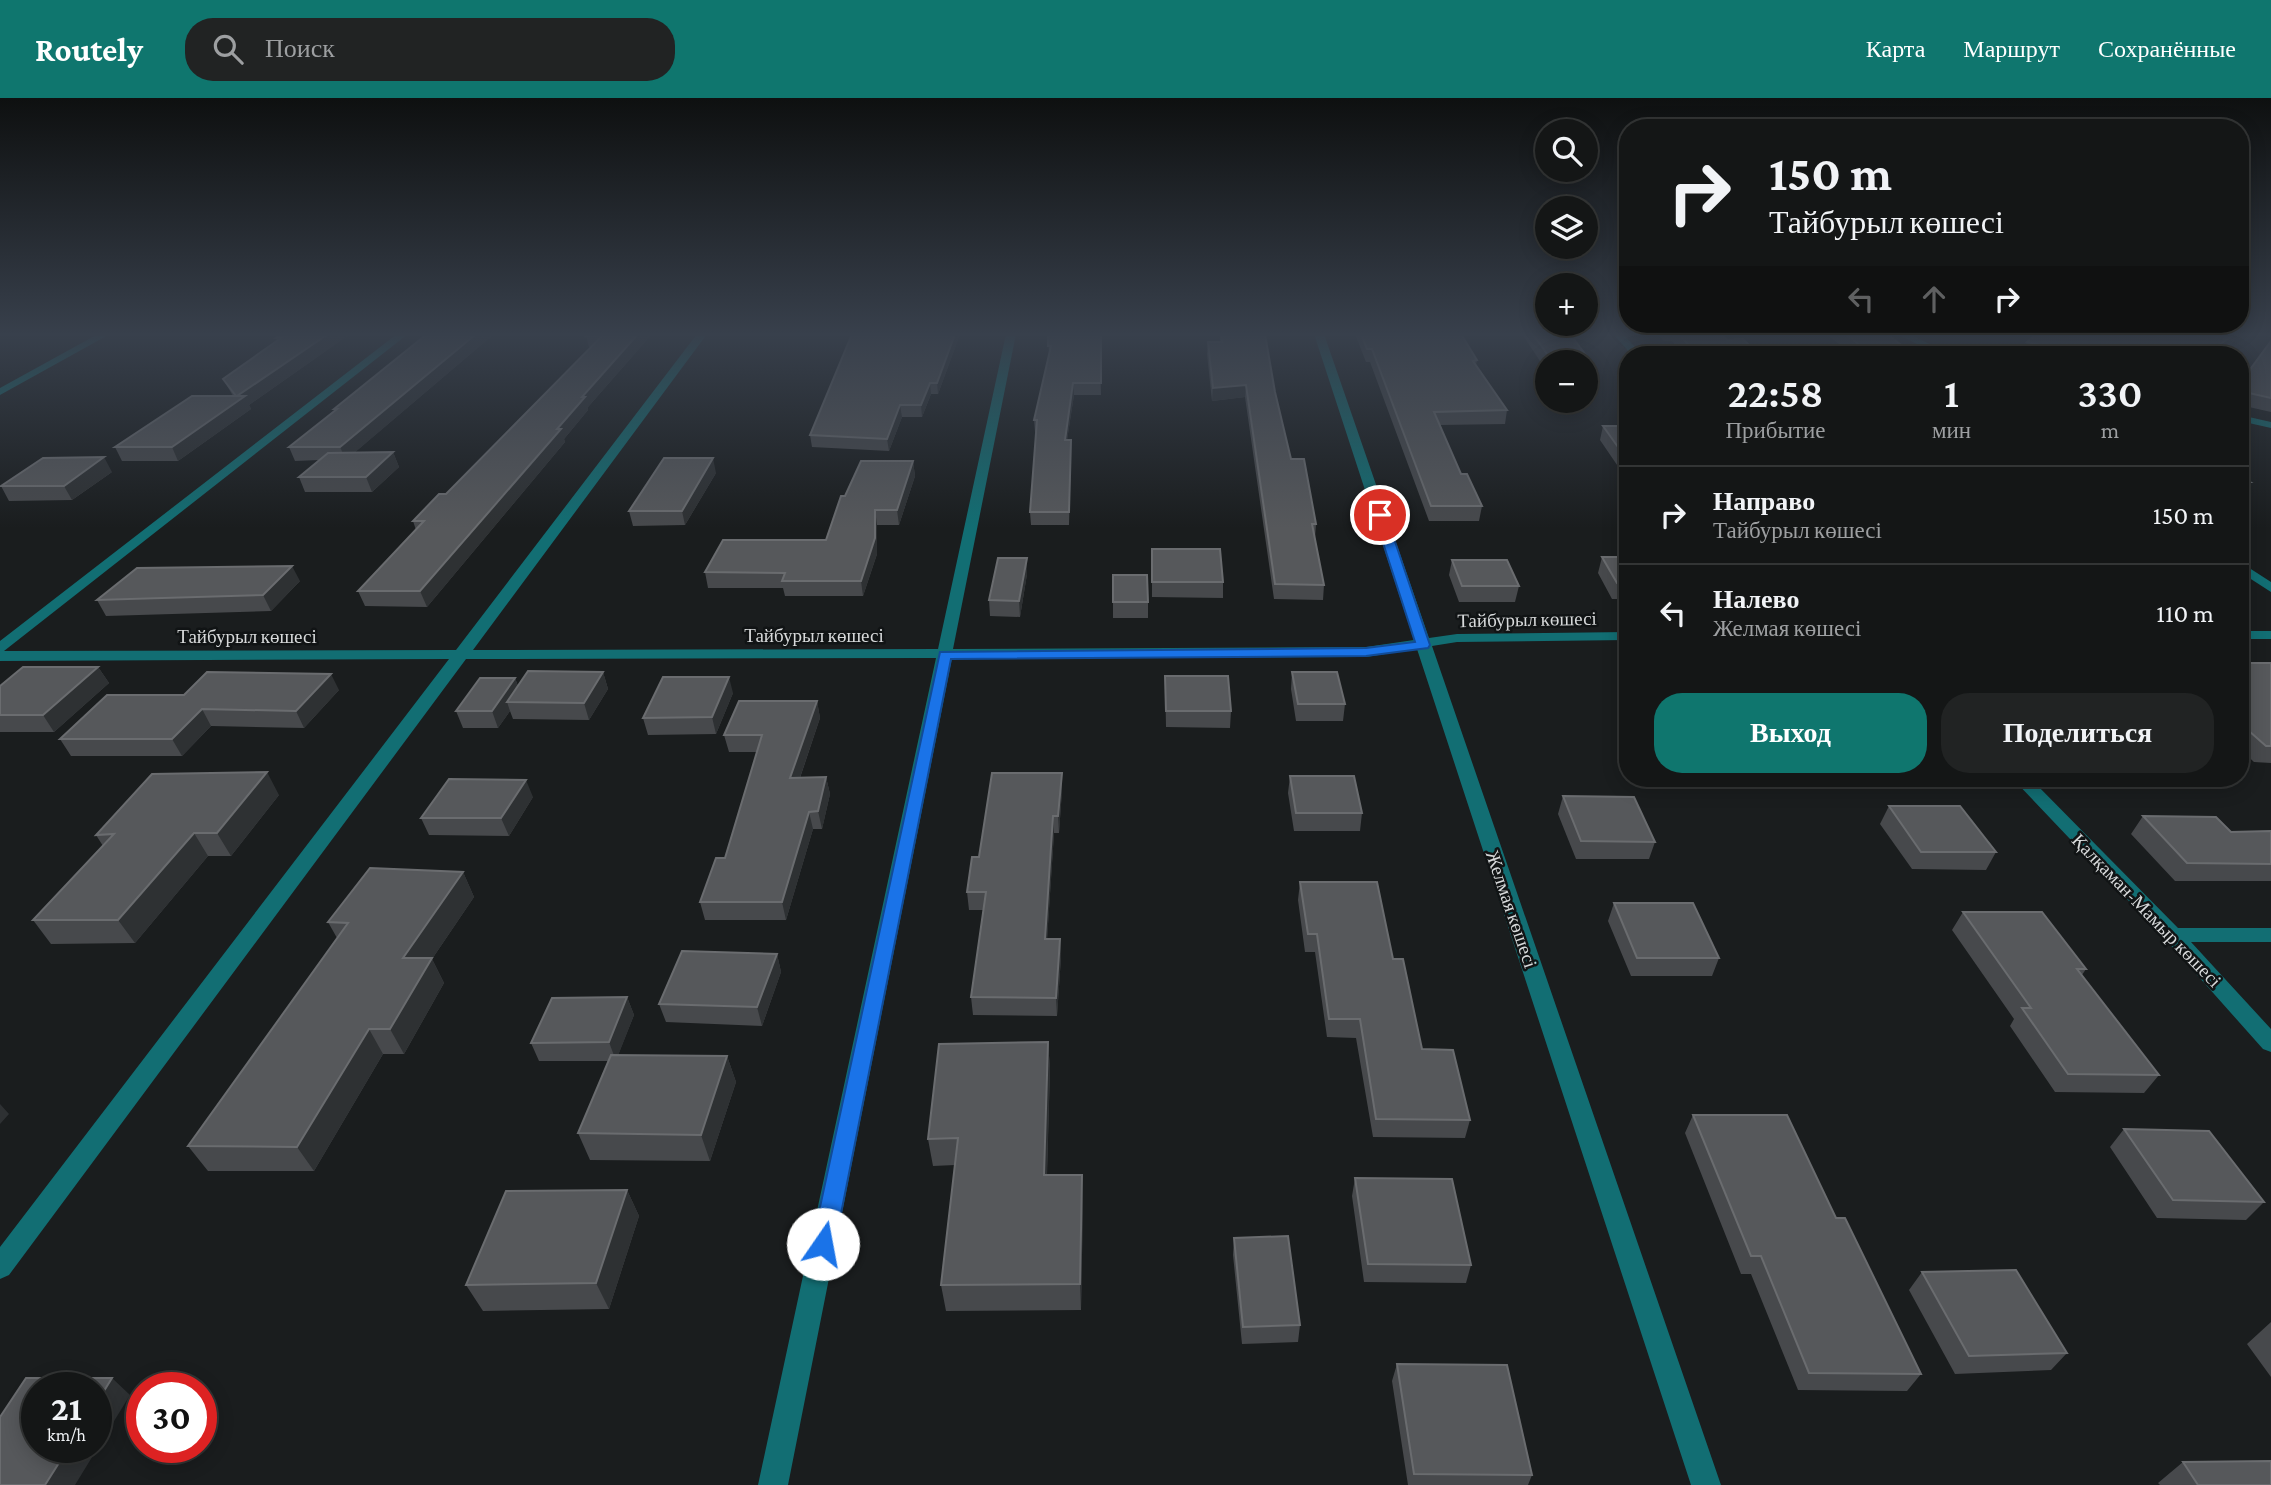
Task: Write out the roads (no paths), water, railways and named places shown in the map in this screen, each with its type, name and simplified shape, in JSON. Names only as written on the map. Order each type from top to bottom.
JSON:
[{"type":"street","points":[[0,648],[320,399]]},
{"type":"street","points":[[0,1267],[653,399]]},
{"type":"street","points":[[773,1485],[998,399]]},
{"type":"street","name":"Желмая көшесі","points":[[1341,399],[1706,1485]]},
{"type":"street","points":[[2249,420],[2271,425]]},
{"type":"street","points":[[2249,572],[2271,588]]},
{"type":"street","points":[[2249,635],[2271,635]]},
{"type":"street","name":"Тайбурыл көшесі","points":[[0,656],[1366,652],[1484,636],[1619,636]]},
{"type":"street","name":"Қалқаман-Мамыр көшесі","points":[[2029,787],[2173,935],[2271,1043]]},
{"type":"street","points":[[2173,935],[2271,934]]}]
